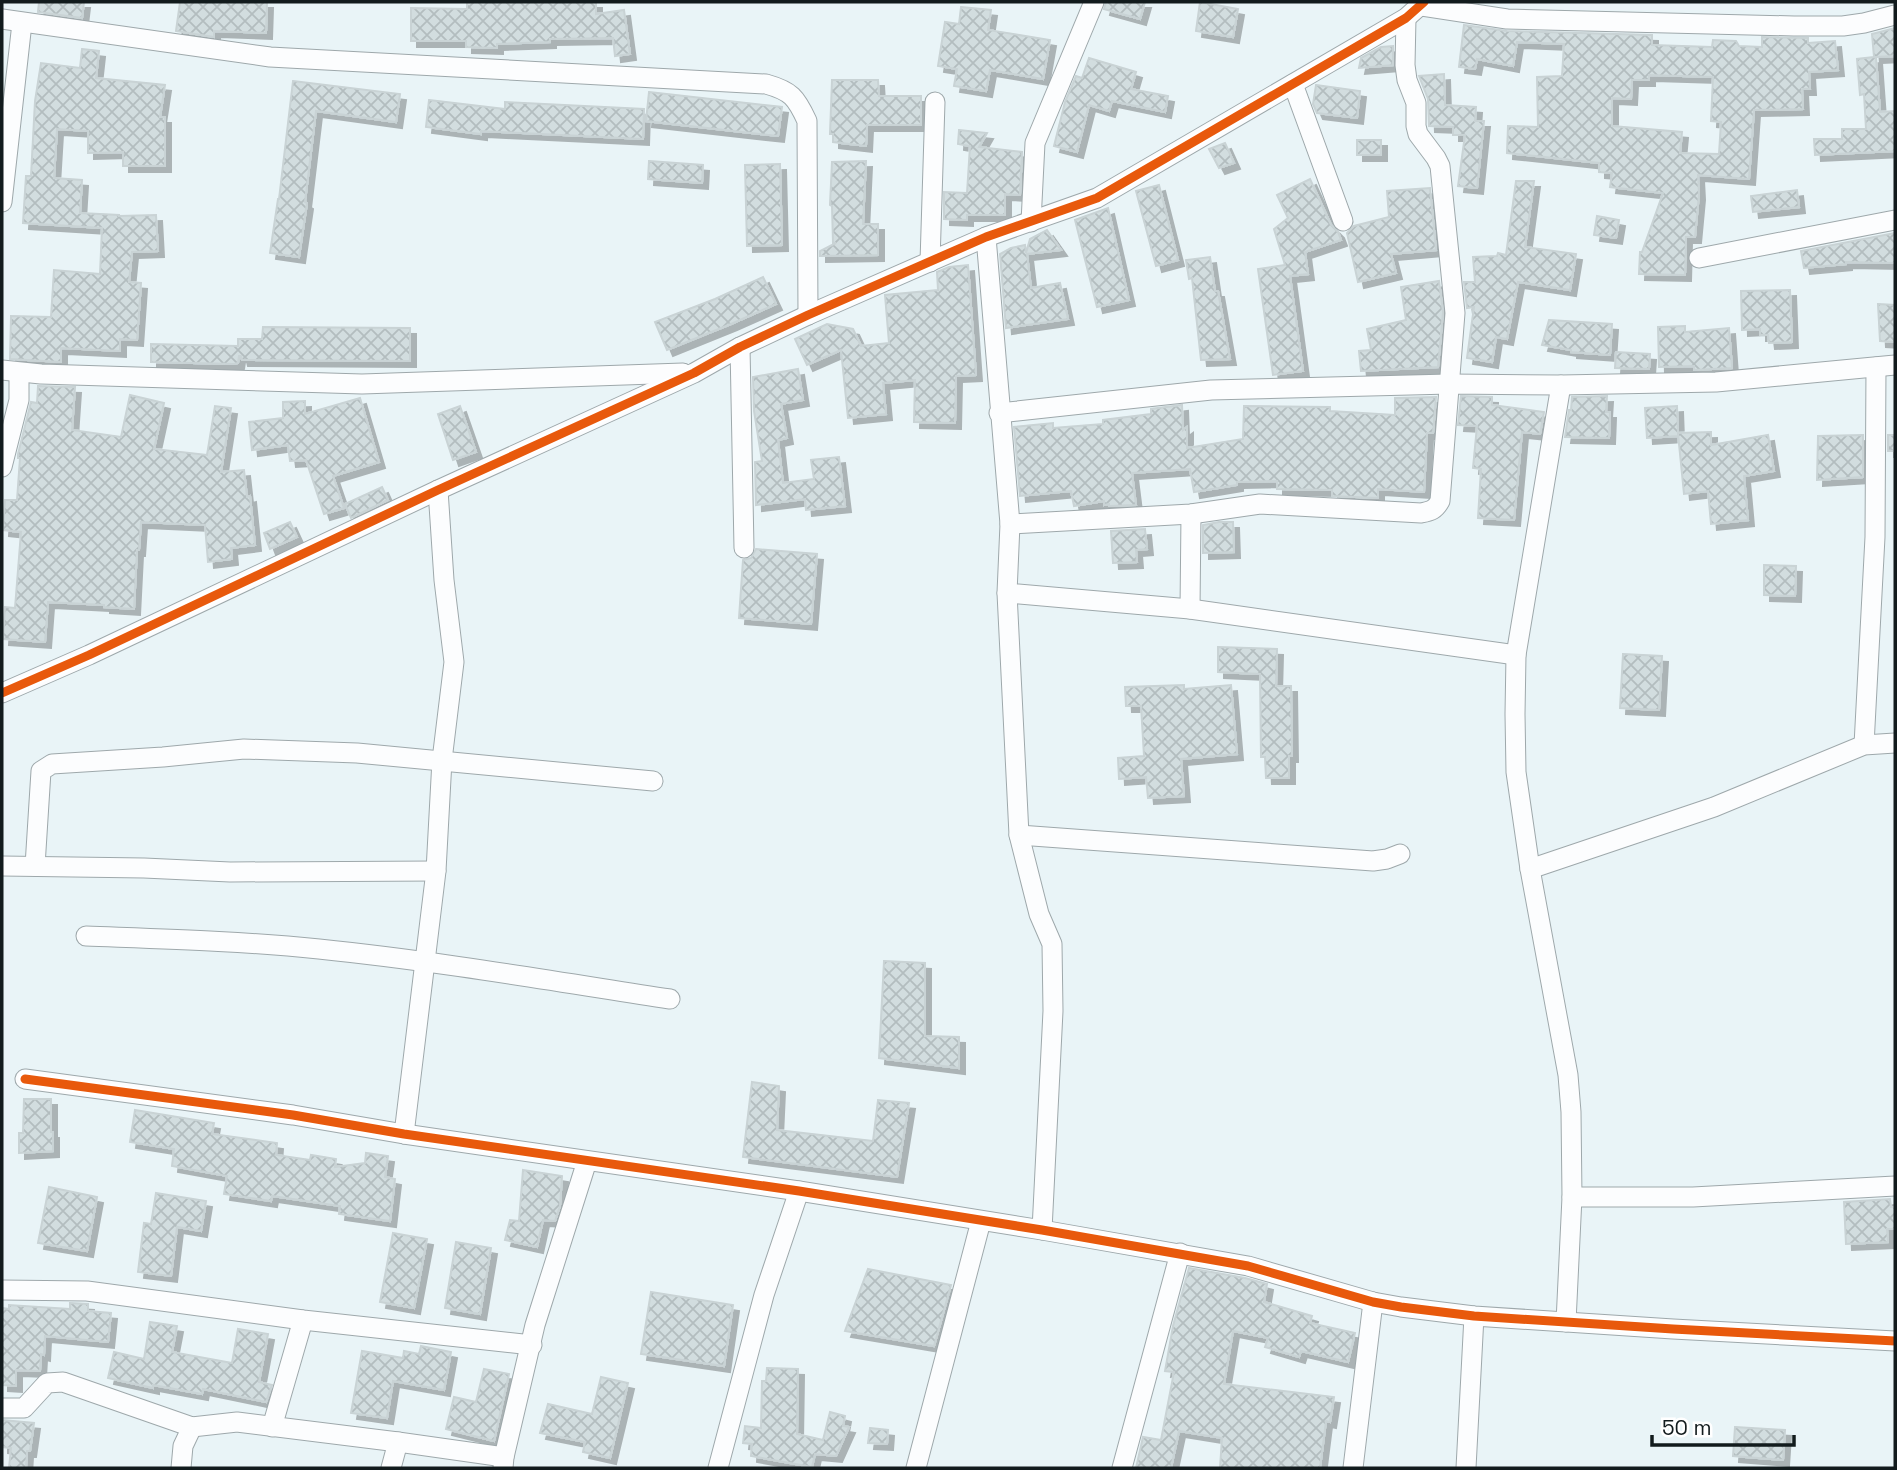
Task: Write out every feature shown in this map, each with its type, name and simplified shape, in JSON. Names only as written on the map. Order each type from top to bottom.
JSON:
[{"type":"street","points":[[1031,222],[1035,143],[1094,2]]},
{"type":"street","points":[[1010,524],[1191,514],[1260,504],[1421,513],[1437,508],[1440,501],[1455,313],[1440,166],[1418,134],[1416,103],[1406,73],[1418,8]]},
{"type":"street","points":[[2,694],[694,373],[740,347],[808,315],[986,237],[1097,198],[1418,8],[1507,19],[1780,26],[1843,26],[1895,15]]},
{"type":"street","points":[[2,19],[270,57],[752,83],[784,89],[799,103],[807,121],[808,315]]},
{"type":"street","points":[[2,202],[22,23]]},
{"type":"street","points":[[1293,84],[1343,221]]},
{"type":"street","points":[[930,262],[935,102]]},
{"type":"street","points":[[1699,258],[1895,220]]},
{"type":"street","points":[[986,237],[1010,524],[1007,593],[1019,835],[1039,914],[1052,944],[1053,1011],[1042,1230]]},
{"type":"street","points":[[740,347],[744,548]]},
{"type":"street","points":[[999,413],[1211,390],[1450,384],[1716,382],[1885,366],[1864,745]]},
{"type":"street","points":[[2,467],[19,400],[10,371],[362,384],[694,373]]},
{"type":"street","points":[[1561,385],[1516,656],[1516,772],[1530,869],[1568,1075],[1572,1197],[1566,1322]]},
{"type":"street","points":[[404,1134],[436,871],[442,760],[454,662],[444,580],[438,490]]},
{"type":"street","points":[[1190,609],[1191,514]]},
{"type":"street","points":[[1007,593],[1190,609],[1516,656]]},
{"type":"street","points":[[1530,869],[1714,807],[1864,745],[1895,743]]},
{"type":"street","points":[[35,866],[41,771],[52,764],[244,749],[357,752],[653,781]]},
{"type":"street","points":[[1019,835],[1373,861],[1400,854]]},
{"type":"street","points":[[2,866],[230,872],[436,871]]},
{"type":"street","points":[[86,936],[184,939],[305,948],[425,962],[670,999]]},
{"type":"street","points":[[25,1079],[293,1115],[1042,1230],[1248,1266],[1373,1301],[1474,1316],[1895,1341]]},
{"type":"street","points":[[2,1408],[24,1408],[47,1383],[63,1382],[192,1427],[237,1422],[398,1442],[504,1463],[535,1325],[587,1160]]},
{"type":"street","points":[[1572,1197],[1693,1197],[1895,1186]]},
{"type":"street","points":[[718,1468],[764,1295],[799,1191]]},
{"type":"street","points":[[916,1468],[981,1222]]},
{"type":"street","points":[[1122,1468],[1180,1253]]},
{"type":"street","points":[[2,1290],[88,1290],[303,1320],[532,1345]]},
{"type":"street","points":[[1353,1468],[1373,1301]]},
{"type":"street","points":[[1466,1468],[1474,1316]]},
{"type":"street","points":[[272,1427],[303,1320]]},
{"type":"street","points":[[180,1468],[183,1446],[192,1427]]},
{"type":"street","points":[[391,1468],[398,1442]]},
{"type":"building","points":[[39,2],[84,2],[82,18],[38,12]]},
{"type":"building","points":[[180,2],[267,2],[266,33],[214,31],[214,37],[176,31]]},
{"type":"building","points":[[467,2],[596,2],[596,14],[624,10],[630,54],[615,56],[613,38],[550,39],[550,42],[497,44],[497,48],[466,47],[466,41],[411,41],[411,8],[467,9]]},
{"type":"building","points":[[1106,2],[1145,2],[1140,19],[1104,9]]},
{"type":"building","points":[[1200,2],[1238,9],[1233,37],[1196,31]]},
{"type":"building","points":[[961,7],[991,10],[988,30],[1050,40],[1043,79],[990,70],[986,91],[954,86],[957,69],[938,66],[945,22],[959,24]]},
{"type":"building","points":[[1464,25],[1507,31],[1652,35],[1652,45],[1712,47],[1713,40],[1736,41],[1739,46],[1762,47],[1762,37],[1808,38],[1808,43],[1835,41],[1838,70],[1809,72],[1810,89],[1802,89],[1803,109],[1754,110],[1749,179],[1698,175],[1695,237],[1686,237],[1685,275],[1639,274],[1640,252],[1663,193],[1610,187],[1612,173],[1599,172],[1599,163],[1507,153],[1508,126],[1538,127],[1537,77],[1562,76],[1564,44],[1517,42],[1513,66],[1477,59],[1475,69],[1459,67]],"holes":[[[1649,75],[1713,77],[1711,121],[1721,122],[1719,154],[1680,153],[1682,132],[1612,126],[1612,98],[1631,99],[1632,80],[1649,80]]]},
{"type":"building","points":[[1895,28],[1895,56],[1876,57],[1880,112],[1895,111],[1895,151],[1815,155],[1814,139],[1842,139],[1842,129],[1866,129],[1864,94],[1860,95],[1857,59],[1874,57],[1872,34]]},
{"type":"building","points":[[1393,46],[1393,65],[1359,68],[1361,58],[1381,47]]},
{"type":"building","points":[[82,49],[99,51],[96,78],[165,85],[160,117],[165,117],[165,166],[123,166],[123,152],[88,153],[88,131],[57,129],[54,178],[82,180],[80,213],[156,215],[158,251],[132,252],[129,282],[141,283],[137,340],[120,339],[120,351],[61,348],[61,362],[10,359],[11,316],[51,317],[54,270],[100,274],[102,228],[23,223],[26,176],[31,176],[35,101],[41,63],[80,68]]},
{"type":"building","points":[[1089,58],[1136,72],[1131,89],[1168,96],[1165,112],[1112,101],[1109,111],[1089,105],[1077,152],[1054,146],[1065,102],[1076,76],[1082,78]]},
{"type":"building","points":[[1444,74],[1445,105],[1476,107],[1475,121],[1484,121],[1477,188],[1458,186],[1465,135],[1453,135],[1453,127],[1429,126],[1428,99],[1419,76]]},
{"type":"building","points":[[832,80],[878,80],[879,96],[921,96],[921,125],[867,125],[866,146],[833,142],[833,134],[830,134]]},
{"type":"building","points":[[293,81],[400,94],[396,122],[316,111],[299,257],[270,253]]},
{"type":"building","points":[[1316,85],[1360,91],[1357,118],[1317,113],[1313,104]]},
{"type":"building","points":[[649,92],[782,107],[778,136],[646,121]]},
{"type":"building","points":[[429,100],[505,109],[505,102],[644,109],[643,139],[481,131],[481,134],[426,127]]},
{"type":"building","points":[[959,130],[987,133],[979,147],[1022,152],[1020,195],[1005,194],[1005,215],[967,215],[967,220],[944,219],[944,192],[967,193],[970,146],[958,144]]},
{"type":"building","points":[[1357,140],[1381,140],[1381,155],[1357,155]]},
{"type":"building","points":[[1225,143],[1234,163],[1219,168],[1209,149]]},
{"type":"building","points":[[649,161],[703,165],[702,183],[648,179]]},
{"type":"building","points":[[866,161],[863,224],[878,224],[878,255],[820,256],[820,251],[836,243],[833,243],[830,205],[832,162]]},
{"type":"building","points":[[780,164],[782,245],[747,246],[745,165]]},
{"type":"building","points":[[1310,179],[1331,225],[1341,240],[1305,252],[1308,274],[1290,276],[1303,371],[1273,375],[1258,269],[1285,265],[1274,229],[1288,218],[1277,195]]},
{"type":"building","points":[[1516,181],[1534,181],[1525,247],[1576,254],[1570,290],[1518,282],[1507,339],[1496,337],[1492,362],[1467,358],[1474,307],[1467,308],[1464,282],[1475,282],[1473,257],[1497,256],[1498,253],[1506,255]]},
{"type":"building","points":[[1159,185],[1178,260],[1156,266],[1136,191]]},
{"type":"building","points":[[1430,188],[1436,250],[1391,254],[1396,273],[1358,282],[1347,233],[1354,226],[1389,217],[1387,191]]},
{"type":"building","points":[[1797,190],[1799,207],[1753,212],[1751,196]]},
{"type":"building","points":[[1108,208],[1129,300],[1097,307],[1075,220]]},
{"type":"building","points":[[1597,216],[1619,220],[1616,238],[1594,235]]},
{"type":"building","points":[[1047,230],[1061,250],[1027,254],[1031,288],[1060,283],[1068,319],[1006,328],[1000,254],[1025,245],[1026,253],[1030,239]]},
{"type":"building","points":[[1895,233],[1895,263],[1846,262],[1804,268],[1801,251]]},
{"type":"building","points":[[1210,257],[1230,359],[1201,360],[1192,278],[1189,279],[1186,260]]},
{"type":"building","points":[[968,265],[976,375],[956,376],[955,423],[914,422],[915,380],[883,383],[886,414],[848,418],[841,350],[807,365],[795,339],[827,324],[853,329],[861,346],[889,343],[885,295],[938,290],[937,272],[949,267]]},
{"type":"building","points":[[763,277],[776,304],[667,350],[655,322]]},
{"type":"building","points":[[1439,281],[1443,312],[1438,367],[1361,371],[1359,351],[1371,350],[1367,329],[1406,320],[1401,287]]},
{"type":"building","points":[[1790,290],[1792,342],[1769,343],[1768,335],[1760,335],[1760,329],[1742,330],[1741,291]]},
{"type":"building","points":[[1878,304],[1895,305],[1895,342],[1880,341]]},
{"type":"building","points":[[1549,320],[1612,324],[1610,355],[1571,352],[1542,345]]},
{"type":"building","points":[[1685,326],[1685,332],[1729,328],[1732,368],[1694,370],[1694,366],[1659,367],[1658,327]]},
{"type":"building","points":[[263,327],[410,328],[410,361],[242,360],[239,356],[238,363],[234,364],[151,362],[151,344],[238,346],[238,339],[262,339]]},
{"type":"building","points":[[1616,352],[1650,354],[1649,369],[1615,368]]},
{"type":"building","points":[[798,369],[803,400],[781,404],[787,438],[778,440],[783,483],[814,479],[811,460],[839,457],[845,506],[806,510],[805,499],[756,505],[755,462],[762,461],[754,411],[753,377]]},
{"type":"building","points":[[38,386],[75,387],[72,430],[121,437],[130,395],[164,403],[154,449],[207,455],[215,406],[231,408],[221,472],[244,470],[247,497],[250,496],[255,545],[231,548],[232,559],[208,562],[205,525],[141,522],[134,609],[48,602],[45,642],[3,639],[5,607],[15,608],[21,532],[3,530],[5,500],[17,500],[18,454],[31,402],[37,403]]},
{"type":"building","points":[[1461,396],[1492,397],[1492,405],[1544,412],[1540,434],[1522,432],[1514,520],[1478,518],[1481,469],[1473,468],[1477,426],[1458,425]]},
{"type":"building","points":[[1607,396],[1606,412],[1610,412],[1609,438],[1565,437],[1572,397]]},
{"type":"building","points":[[1436,397],[1433,433],[1427,433],[1424,492],[1378,489],[1378,498],[1332,496],[1332,490],[1277,489],[1277,481],[1237,482],[1237,485],[1194,492],[1190,469],[1132,473],[1136,505],[1109,506],[1104,505],[1104,501],[1074,506],[1071,491],[1020,496],[1014,427],[1053,423],[1053,428],[1103,424],[1103,420],[1151,414],[1151,409],[1182,405],[1183,430],[1187,427],[1187,448],[1243,439],[1244,406],[1330,407],[1330,411],[1395,415],[1395,398]]},
{"type":"building","points":[[360,398],[379,462],[333,476],[344,508],[324,514],[306,460],[290,461],[288,445],[252,450],[249,422],[283,418],[283,402],[305,401],[305,414]]},
{"type":"building","points":[[460,406],[476,452],[453,460],[438,414]]},
{"type":"building","points":[[1677,406],[1678,433],[1711,432],[1711,445],[1768,435],[1774,471],[1744,476],[1748,520],[1711,524],[1708,491],[1684,494],[1678,434],[1647,438],[1645,408]]},
{"type":"building","points":[[1863,435],[1863,477],[1817,480],[1818,436]]},
{"type":"building","points":[[1888,435],[1895,435],[1895,451],[1888,451]]},
{"type":"building","points":[[382,487],[388,500],[351,518],[345,504]]},
{"type":"building","points":[[290,522],[297,537],[270,549],[264,533]]},
{"type":"building","points":[[1233,522],[1234,552],[1203,553],[1203,525]]},
{"type":"building","points":[[1145,529],[1147,549],[1136,550],[1137,562],[1113,563],[1111,531]]},
{"type":"building","points":[[756,549],[817,554],[811,624],[739,618],[743,560],[751,558]]},
{"type":"building","points":[[1764,565],[1796,566],[1795,596],[1764,595]]},
{"type":"building","points":[[1218,647],[1277,649],[1276,686],[1291,686],[1292,756],[1289,756],[1289,778],[1266,778],[1265,757],[1261,757],[1260,674],[1218,672]]},
{"type":"building","points":[[1623,654],[1662,656],[1659,710],[1620,708]]},
{"type":"building","points":[[1184,685],[1184,689],[1231,685],[1237,754],[1181,759],[1184,796],[1148,798],[1146,777],[1119,779],[1118,758],[1144,756],[1141,706],[1126,706],[1125,687]]},
{"type":"building","points":[[884,961],[925,963],[925,1036],[959,1037],[959,1068],[879,1058]]},
{"type":"building","points":[[752,1082],[779,1086],[777,1130],[873,1141],[878,1100],[909,1103],[897,1177],[743,1157]]},
{"type":"building","points":[[24,1099],[51,1099],[53,1151],[19,1153],[19,1133],[23,1133]]},
{"type":"building","points":[[135,1110],[214,1123],[212,1134],[277,1143],[276,1155],[310,1160],[311,1155],[336,1159],[335,1167],[365,1163],[366,1153],[388,1156],[385,1177],[395,1179],[390,1221],[339,1214],[340,1206],[272,1196],[271,1201],[224,1194],[227,1176],[172,1166],[174,1149],[130,1142]]},
{"type":"building","points":[[523,1170],[562,1176],[560,1206],[555,1221],[543,1220],[537,1247],[505,1240],[510,1220],[519,1221]]},
{"type":"building","points":[[49,1187],[97,1197],[87,1251],[38,1243]]},
{"type":"building","points":[[156,1193],[206,1201],[201,1231],[177,1227],[171,1276],[138,1272],[144,1223],[151,1224]]},
{"type":"building","points":[[1890,1199],[1891,1207],[1895,1207],[1895,1229],[1887,1229],[1888,1242],[1846,1244],[1844,1202]]},
{"type":"building","points":[[393,1233],[427,1239],[414,1308],[380,1302]]},
{"type":"building","points":[[456,1242],[491,1248],[480,1314],[445,1308]]},
{"type":"building","points":[[1189,1268],[1267,1284],[1264,1302],[1312,1316],[1310,1323],[1355,1333],[1348,1362],[1301,1351],[1299,1357],[1265,1347],[1268,1338],[1233,1331],[1224,1384],[1334,1397],[1330,1422],[1326,1421],[1320,1468],[1220,1468],[1222,1438],[1179,1431],[1171,1468],[1136,1468],[1143,1437],[1161,1440],[1174,1372],[1165,1371],[1173,1326]]},
{"type":"building","points":[[868,1269],[951,1285],[934,1346],[845,1331]]},
{"type":"building","points":[[651,1292],[733,1305],[724,1366],[641,1354]]},
{"type":"building","points":[[70,1303],[88,1304],[88,1311],[111,1313],[108,1342],[45,1336],[40,1371],[16,1370],[16,1386],[2,1385],[2,1308],[9,1309],[9,1305],[70,1309]]},
{"type":"building","points":[[150,1322],[177,1326],[172,1352],[232,1363],[238,1329],[268,1334],[259,1382],[272,1385],[266,1402],[203,1389],[202,1394],[153,1385],[153,1388],[108,1378],[114,1352],[144,1359]]},
{"type":"building","points":[[421,1346],[451,1352],[444,1390],[393,1381],[387,1418],[351,1413],[362,1351],[403,1358],[404,1351],[419,1354]]},
{"type":"building","points":[[767,1368],[798,1369],[797,1434],[823,1440],[830,1412],[845,1416],[843,1426],[849,1427],[836,1456],[815,1454],[812,1467],[751,1456],[752,1444],[743,1443],[745,1426],[761,1428],[762,1381],[766,1381]]},
{"type":"building","points":[[484,1369],[509,1374],[494,1441],[446,1429],[454,1397],[476,1402]]},
{"type":"building","points":[[601,1377],[628,1383],[610,1458],[583,1452],[585,1442],[540,1433],[548,1404],[592,1414]]},
{"type":"building","points":[[2,1420],[34,1423],[26,1468],[9,1468],[11,1448],[2,1447]]},
{"type":"building","points":[[1735,1427],[1785,1430],[1783,1460],[1733,1456]]},
{"type":"building","points":[[870,1428],[888,1430],[887,1444],[868,1443]]},
{"type":"cycle path","points":[[2,693],[694,373],[740,347],[808,315],[986,237],[1097,198],[1406,18],[1424,2]]},
{"type":"cycle path","points":[[25,1079],[293,1115],[1042,1230],[1248,1266],[1373,1302],[1401,1307],[1474,1316],[1895,1341]]}]
